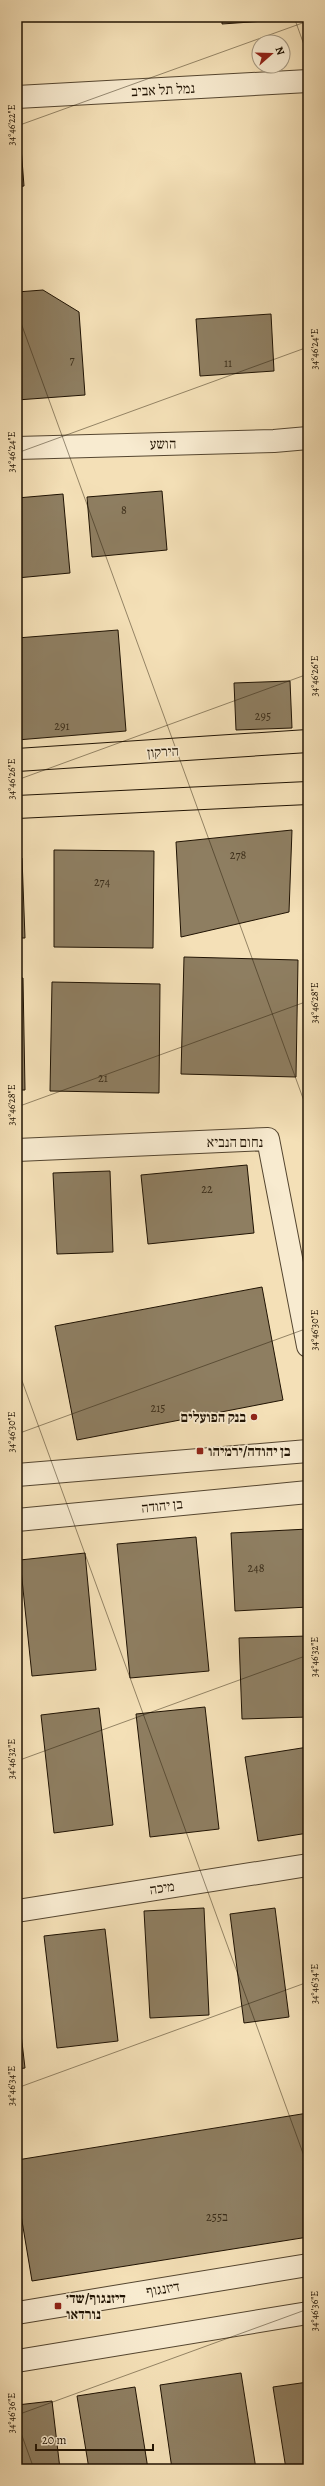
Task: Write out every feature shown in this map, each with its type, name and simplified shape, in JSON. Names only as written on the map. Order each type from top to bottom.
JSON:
[{"type":"main road","name":"הירקון","points":[[17,760],[308,741]]},
{"type":"main road","points":[[17,807],[308,793]]},
{"type":"street","name":"נמל תל אביב","points":[[17,97],[308,81]]},
{"type":"street","name":"הושע","points":[[17,448],[274,442],[308,438]]},
{"type":"street","name":"נחום הנביא","points":[[17,1150],[268,1139],[308,1346]]},
{"type":"street","points":[[17,1475],[308,1451]]},
{"type":"street","name":"בן יהודה","points":[[17,1520],[308,1492]]},
{"type":"street","name":"מיכה","points":[[17,1911],[308,1865]]},
{"type":"street","name":"דיזנגוף","points":[[17,2313],[308,2265]]},
{"type":"street","points":[[17,2361],[308,2313]]},
{"type":"building","points":[[222,17],[308,17],[308,18],[222,24]]},
{"type":"building","points":[[20,134],[24,186],[17,187],[17,135]]},
{"type":"building","points":[[43,290],[79,312],[85,395],[17,400],[17,292]]},
{"type":"building","points":[[271,314],[274,371],[200,376],[196,319]]},
{"type":"building","points":[[162,491],[167,550],[92,557],[87,497]]},
{"type":"building","points":[[63,494],[70,573],[17,578],[17,498]]},
{"type":"building","points":[[118,630],[126,731],[17,740],[17,638]]},
{"type":"building","points":[[290,681],[292,728],[236,730],[234,683]]},
{"type":"building","points":[[292,830],[289,912],[181,937],[176,842]]},
{"type":"building","points":[[54,850],[154,851],[153,948],[54,947]]},
{"type":"building","points":[[17,858],[22,858],[25,938],[17,938]]},
{"type":"building","points":[[184,957],[298,960],[296,1077],[181,1074]]},
{"type":"building","points":[[17,978],[23,978],[25,1090],[17,1090]]},
{"type":"building","points":[[52,982],[160,984],[159,1093],[50,1091]]},
{"type":"building","points":[[247,1165],[254,1233],[148,1244],[141,1175]]},
{"type":"building","points":[[110,1171],[113,1252],[57,1254],[53,1173]]},
{"type":"building","points":[[262,1287],[283,1400],[77,1440],[55,1326]]},
{"type":"building","points":[[308,1529],[308,1607],[235,1611],[231,1533]]},
{"type":"building","points":[[196,1537],[209,1671],[130,1678],[117,1544]]},
{"type":"building","points":[[85,1553],[96,1670],[32,1676],[20,1560]]},
{"type":"building","points":[[308,1636],[308,1717],[242,1719],[239,1638]]},
{"type":"building","points":[[205,1707],[219,1829],[150,1837],[136,1714]]},
{"type":"building","points":[[99,1708],[113,1825],[54,1833],[41,1715]]},
{"type":"building","points":[[308,1747],[308,1833],[258,1841],[245,1757]]},
{"type":"building","points":[[204,1908],[209,2015],[150,2018],[144,1911]]},
{"type":"building","points":[[275,1908],[289,2017],[244,2023],[230,1914]]},
{"type":"building","points":[[105,1929],[118,2041],[57,2048],[44,1936]]},
{"type":"building","points":[[17,2000],[25,2068],[17,2069]]},
{"type":"building","points":[[308,2113],[308,2237],[32,2281],[17,2191],[17,2160]]},
{"type":"building","points":[[241,2373],[256,2469],[172,2469],[160,2385]]},
{"type":"building","points":[[308,2382],[308,2469],[286,2469],[273,2387]]},
{"type":"building","points":[[135,2387],[148,2469],[89,2469],[77,2396]]},
{"type":"building","points":[[52,2401],[60,2469],[17,2469],[17,2405]]},
{"type":"place","name":"בנק הפועלים","points":[[254,1417]]},
{"type":"place","name":"בן יהודה/ירמיהו","points":[[200,1451]]},
{"type":"place","name":"דיזנגוף/שד׳ נורדאו","points":[[58,2306]]}]
